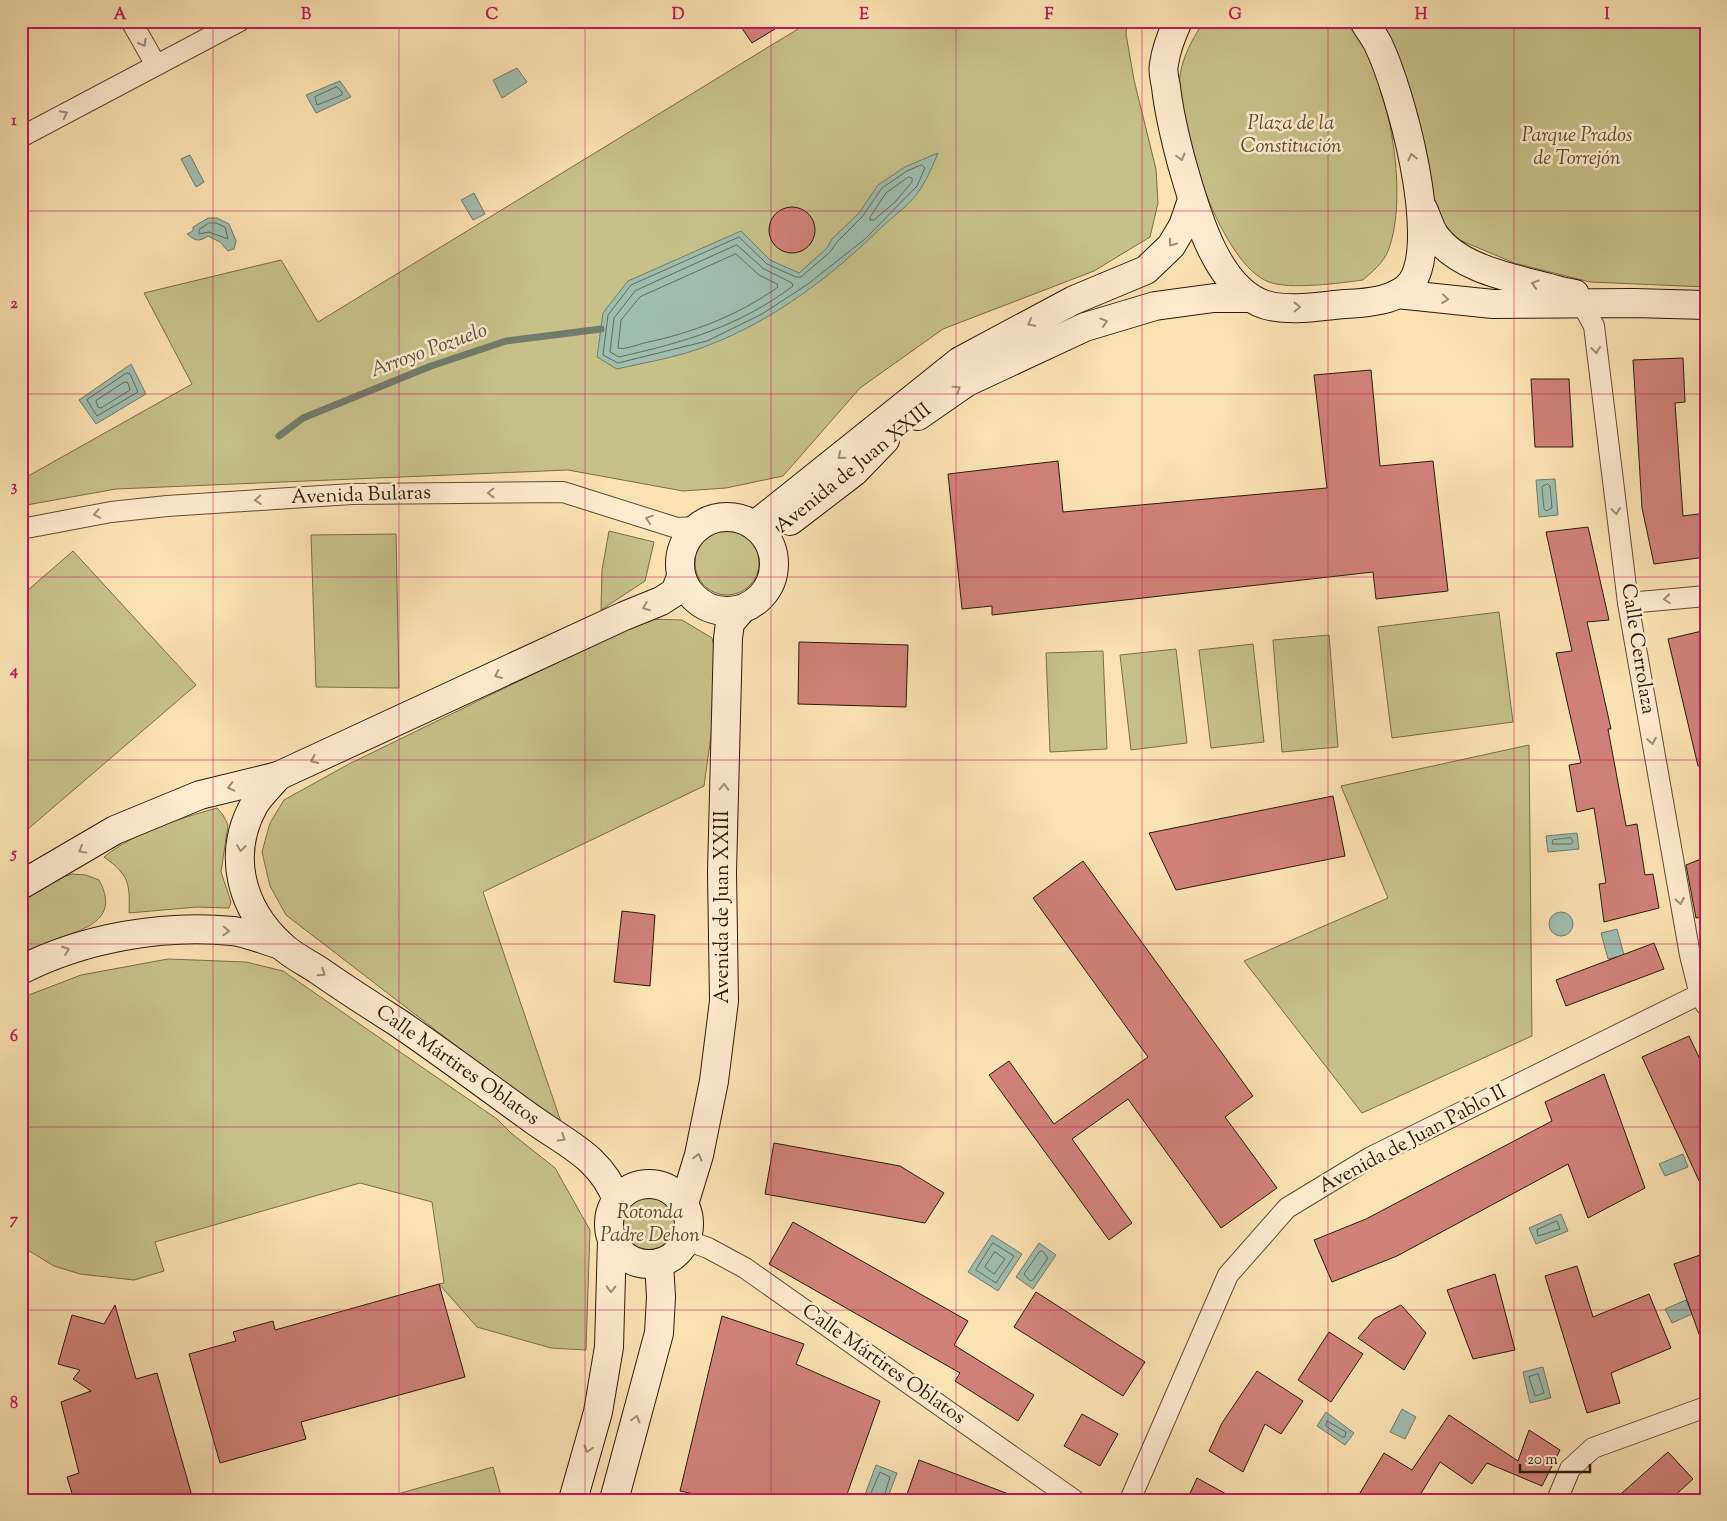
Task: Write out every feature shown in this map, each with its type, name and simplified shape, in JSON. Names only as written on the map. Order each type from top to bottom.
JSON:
[{"type":"main road","points":[[1161,21],[1163,65],[1169,115],[1192,200],[1210,247],[1224,271],[1249,298],[1267,305],[1293,307],[1370,302],[1397,294],[1493,304],[1634,303],[1706,306]]},
{"type":"main road","points":[[1163,65],[1178,21]]},
{"type":"main road","points":[[1364,21],[1374,33],[1399,104],[1421,204],[1433,232],[1444,247],[1466,263],[1560,291],[1634,303]]},
{"type":"main road","name":"Avenida de Juan XXIII","points":[[761,532],[960,361],[1074,300],[1146,270],[1171,246],[1183,226],[1192,200]]},
{"type":"main road","points":[[1397,294],[1411,282],[1418,268],[1422,249],[1421,204]]},
{"type":"main road","name":"Avenida de Juan XXIII","points":[[761,532],[854,472],[894,432],[966,382],[1085,327],[1156,306],[1214,298],[1249,298]]},
{"type":"main road","name":"Avenida de Juan XXIII","points":[[684,1204],[699,1155],[714,1081],[724,1001],[722,872],[728,638],[730,623],[741,610],[754,604],[765,594],[772,581],[775,567],[773,552],[761,532],[740,518],[725,517],[710,520],[696,528]]},
{"type":"main road","points":[[21,885],[124,827],[200,795],[278,776],[624,616],[661,602],[675,592],[681,578],[680,553],[696,528]]},
{"type":"main road","points":[[681,578],[690,594],[704,606],[722,612],[741,610]]},
{"type":"main road","points":[[278,776],[255,804],[243,830],[239,860],[244,893],[259,921],[281,945]]},
{"type":"main road","points":[[21,970],[72,948],[163,929],[235,931],[281,945]]},
{"type":"main road","name":"Calle Mártires Oblatos","points":[[281,945],[407,1030],[537,1122],[580,1149],[606,1178],[617,1200]]},
{"type":"main road","points":[[573,1500],[598,1412],[609,1346],[612,1240],[609,1226],[611,1213],[617,1200],[627,1191],[653,1184],[676,1194],[684,1204],[689,1228],[686,1240],[679,1251],[670,1259],[659,1263],[644,1264],[631,1260],[620,1252],[612,1240]]},
{"type":"main road","points":[[614,1500],[658,1333],[661,1297],[659,1263]]},
{"type":"street","points":[[131,21],[156,65]]},
{"type":"street","points":[[21,137],[240,21]]},
{"type":"street","name":"Calle Cerrolaza","points":[[1582,304],[1594,326],[1628,603],[1686,936],[1704,997]]},
{"type":"street","name":"Avenida Bularas","points":[[21,529],[111,512],[196,504],[352,494],[563,492],[677,528],[696,528]]},
{"type":"street","points":[[1628,603],[1706,596]]},
{"type":"street","name":"Avenida de Juan Pablo II","points":[[1130,1500],[1228,1275],[1287,1208],[1371,1157],[1704,997]]},
{"type":"street","name":"Calle Mártires Oblatos","points":[[686,1240],[708,1248],[745,1268],[1074,1500]]},
{"type":"street","points":[[1557,1500],[1570,1469],[1594,1448],[1706,1407]]},
{"type":"green space","points":[[811,21],[1127,21],[1126,34],[1134,80],[1156,169],[1158,203],[1150,237],[1094,271],[943,329],[860,388],[783,476],[726,488],[683,491],[568,470],[116,489],[21,506],[21,480],[192,384],[144,293],[281,260],[318,322]]},
{"type":"green space","name":"Plaza de la Constitución","points":[[1204,21],[1347,21],[1361,42],[1374,69],[1384,99],[1396,165],[1397,197],[1394,226],[1388,251],[1381,263],[1363,280],[1316,285],[1289,285],[1269,282],[1252,271],[1235,251],[1220,225],[1207,196],[1187,135],[1181,109],[1179,88],[1183,61],[1190,44]]},
{"type":"green space","name":"Parque Prados de Torrejón","points":[[1380,21],[1706,21],[1706,287],[1590,282],[1514,263],[1455,238],[1444,227],[1434,212],[1412,110]]},
{"type":"green space","points":[[609,531],[654,542],[645,581],[601,610],[602,570]]},
{"type":"green space","points":[[721,531],[733,531],[750,540],[757,551],[759,563],[757,575],[750,586],[733,595],[721,595],[709,590],[700,581],[695,569],[695,557],[700,545],[709,536]]},
{"type":"green space","points":[[396,534],[399,688],[316,687],[311,535]]},
{"type":"green space","points":[[73,551],[196,685],[21,835],[21,596]]},
{"type":"green space","points":[[1499,612],[1513,722],[1392,738],[1378,627]]},
{"type":"green space","points":[[646,619],[682,620],[712,638],[720,673],[704,786],[483,892],[563,1128],[286,915],[270,886],[262,852],[270,823],[284,800],[349,764]]},
{"type":"green space","points":[[1329,635],[1338,747],[1282,752],[1273,640]]},
{"type":"green space","points":[[1253,644],[1264,742],[1211,748],[1199,650]]},
{"type":"green space","points":[[1176,649],[1187,743],[1131,750],[1120,655]]},
{"type":"green space","points":[[1103,651],[1107,749],[1050,752],[1046,653]]},
{"type":"green space","points":[[1529,745],[1532,1036],[1362,1113],[1244,961],[1388,898],[1341,786]]},
{"type":"green space","points":[[217,808],[228,825],[221,872],[231,902],[229,908],[197,907],[129,913],[129,894],[126,881],[119,869],[104,857],[143,833]]},
{"type":"green space","points":[[72,874],[86,875],[99,880],[106,904],[103,913],[89,926],[79,931],[21,954],[21,898],[54,880]]},
{"type":"green space","points":[[168,959],[246,962],[283,971],[497,1119],[511,1133],[555,1168],[590,1230],[586,1350],[551,1348],[477,1327],[439,1284],[444,1283],[432,1202],[360,1183],[155,1242],[164,1271],[134,1280],[80,1274],[54,1266],[21,1246],[21,998],[81,975]]},
{"type":"green space","name":"Rotonda Padre Dehon","points":[[644,1192],[656,1192],[673,1201],[680,1212],[682,1224],[680,1236],[673,1247],[656,1256],[644,1256],[632,1251],[623,1242],[618,1230],[618,1218],[623,1206],[632,1197]]},
{"type":"green space","points":[[493,1467],[502,1500],[387,1500],[387,1497]]},
{"type":"water","points":[[517,68],[527,82],[502,98],[493,80]]},
{"type":"water","points":[[340,81],[351,97],[316,113],[306,95]]},
{"type":"water","points":[[938,153],[924,184],[909,203],[824,278],[757,323],[698,349],[617,369],[597,357],[603,313],[628,281],[741,231],[770,260],[799,273],[827,248],[832,239],[859,213],[878,185],[905,167]]},
{"type":"water","points":[[190,155],[204,182],[196,187],[181,159]]},
{"type":"water","points":[[474,193],[485,214],[473,220],[461,200]]},
{"type":"water","points":[[208,218],[217,218],[229,224],[236,241],[234,249],[228,251],[220,242],[208,236],[197,240],[187,234],[193,231],[193,227]]},
{"type":"water","points":[[131,364],[146,394],[96,424],[79,400]]},
{"type":"water","points":[[1555,479],[1558,515],[1539,517],[1536,480]]},
{"type":"water","points":[[1577,833],[1579,849],[1548,852],[1546,836]]},
{"type":"water","points":[[1561,912],[1570,915],[1573,924],[1570,933],[1561,936],[1552,933],[1549,924],[1552,915]]},
{"type":"water","points":[[1617,929],[1624,955],[1608,959],[1601,933]]},
{"type":"water","points":[[1683,1154],[1688,1167],[1665,1176],[1659,1164]]},
{"type":"water","points":[[1561,1214],[1568,1231],[1536,1244],[1529,1228]]},
{"type":"water","points":[[992,1235],[1022,1254],[998,1291],[968,1272]]},
{"type":"water","points":[[1039,1243],[1056,1255],[1033,1289],[1016,1277]]},
{"type":"water","points":[[1686,1300],[1692,1314],[1672,1323],[1665,1309]]},
{"type":"water","points":[[1543,1367],[1551,1398],[1530,1403],[1523,1372]]},
{"type":"water","points":[[1402,1409],[1416,1417],[1405,1439],[1390,1432]]},
{"type":"water","points":[[1326,1412],[1354,1433],[1345,1445],[1317,1426]]},
{"type":"water","points":[[876,1465],[897,1473],[887,1500],[863,1500]]},
{"type":"building","points":[[737,21],[788,21],[752,43]]},
{"type":"building","points":[[792,207],[805,211],[811,217],[815,230],[811,243],[805,249],[792,253],[779,249],[773,243],[769,230],[773,217],[779,211]]},
{"type":"building","points":[[1683,358],[1685,402],[1675,403],[1683,516],[1706,513],[1706,557],[1654,564],[1642,508],[1633,360]]},
{"type":"building","points":[[1371,370],[1380,466],[1433,461],[1448,591],[1376,599],[1373,572],[992,615],[992,606],[962,609],[948,474],[1058,461],[1063,512],[1327,488],[1314,375]]},
{"type":"building","points":[[1531,379],[1569,379],[1573,447],[1535,447]]},
{"type":"building","points":[[1588,527],[1609,620],[1587,622],[1611,729],[1608,729],[1626,826],[1637,824],[1645,875],[1653,874],[1659,908],[1604,922],[1599,884],[1606,883],[1594,808],[1577,812],[1569,765],[1581,763],[1556,653],[1572,651],[1546,532]]},
{"type":"building","points":[[1702,631],[1706,648],[1706,765],[1698,766],[1668,639]]},
{"type":"building","points":[[799,642],[908,645],[906,707],[798,704]]},
{"type":"building","points":[[1333,796],[1345,856],[1176,890],[1149,833]]},
{"type":"building","points":[[1706,857],[1706,917],[1696,918],[1686,865]]},
{"type":"building","points":[[1083,861],[1253,1096],[1225,1117],[1277,1188],[1221,1228],[1128,1099],[1072,1139],[1132,1223],[1109,1240],[989,1075],[1009,1061],[1054,1124],[1148,1057],[1033,898]]},
{"type":"building","points":[[622,911],[655,915],[650,986],[614,982]]},
{"type":"building","points":[[1654,943],[1664,969],[1566,1006],[1556,980]]},
{"type":"building","points":[[1689,1036],[1706,1072],[1706,1196],[1642,1057]]},
{"type":"building","points":[[1604,1074],[1645,1188],[1588,1218],[1568,1164],[1397,1256],[1332,1282],[1314,1240],[1366,1219],[1552,1121],[1545,1102]]},
{"type":"building","points":[[774,1143],[900,1166],[944,1193],[925,1223],[765,1194]]},
{"type":"building","points":[[793,1222],[968,1321],[954,1345],[1034,1395],[1018,1421],[955,1381],[960,1373],[769,1264]]},
{"type":"building","points":[[1706,1253],[1706,1344],[1703,1345],[1674,1264]]},
{"type":"building","points":[[1577,1266],[1593,1317],[1649,1294],[1671,1348],[1611,1373],[1620,1403],[1587,1413],[1545,1276]]},
{"type":"building","points":[[1495,1274],[1515,1350],[1473,1359],[1447,1290]]},
{"type":"building","points":[[439,1284],[465,1377],[301,1422],[306,1439],[220,1463],[189,1354],[236,1341],[233,1332],[273,1321],[275,1330]]},
{"type":"building","points":[[1036,1292],[1145,1362],[1123,1396],[1014,1327]]},
{"type":"building","points":[[115,1305],[136,1379],[157,1373],[192,1496],[181,1500],[74,1500],[67,1477],[79,1473],[61,1402],[91,1391],[73,1379],[80,1370],[58,1364],[72,1315],[104,1324]]},
{"type":"building","points":[[1401,1305],[1426,1333],[1404,1370],[1358,1338],[1374,1319]]},
{"type":"building","points":[[722,1316],[804,1344],[796,1364],[880,1401],[845,1500],[722,1500],[680,1491]]},
{"type":"building","points":[[1329,1332],[1363,1354],[1331,1402],[1298,1380]]},
{"type":"building","points":[[1257,1371],[1303,1401],[1281,1434],[1265,1424],[1243,1472],[1209,1451],[1222,1423]]},
{"type":"building","points":[[1082,1414],[1118,1434],[1100,1466],[1064,1446]]},
{"type":"building","points":[[1449,1415],[1518,1461],[1529,1430],[1560,1450],[1542,1486],[1487,1463],[1472,1484],[1440,1462],[1417,1500],[1371,1500],[1360,1493],[1384,1453],[1412,1470]]},
{"type":"building","points":[[1668,1452],[1693,1479],[1670,1500],[1614,1500]]},
{"type":"building","points":[[919,1460],[1019,1498],[1018,1500],[905,1500]]},
{"type":"building","points":[[1197,1478],[1237,1500],[1187,1500]]},
{"type":"waterway","name":"Arroyo Pozuelo","points":[[279,436],[303,418],[431,366],[506,341],[601,329]]}]
